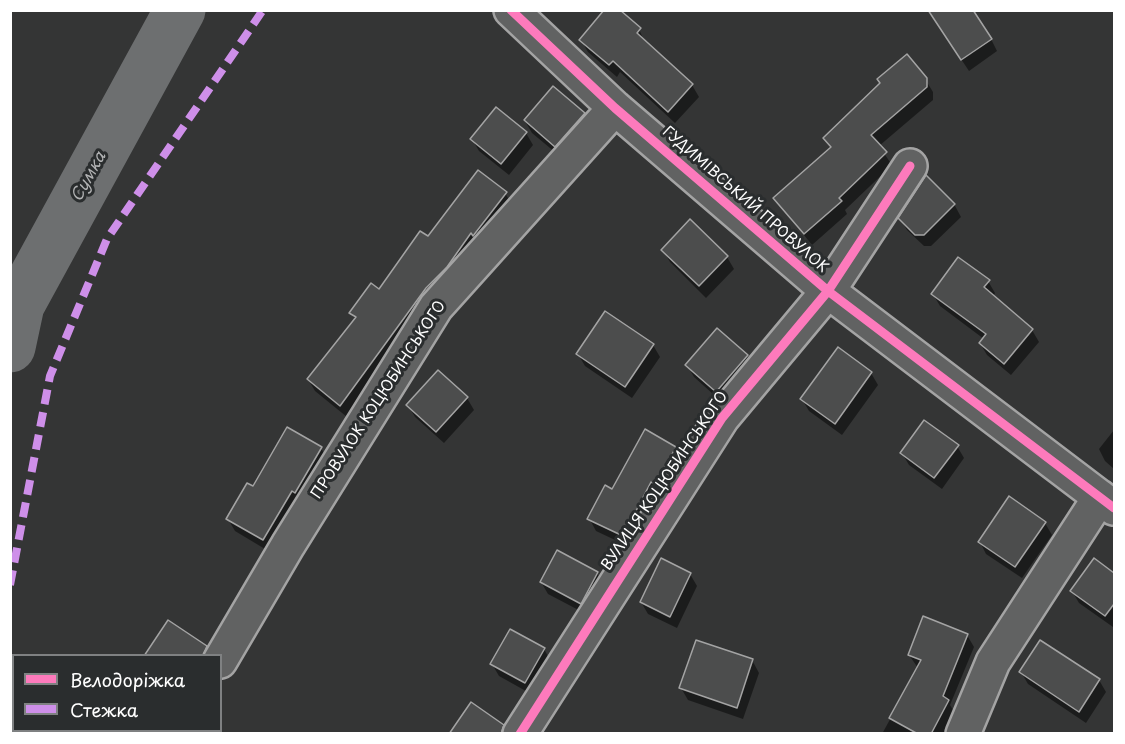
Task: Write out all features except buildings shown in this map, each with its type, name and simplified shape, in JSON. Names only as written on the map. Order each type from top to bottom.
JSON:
[{"type":"street","name":"ГУДИМІВСЬКИЙ ПРОВУЛОК","points":[[511,10],[615,108],[828,291],[1107,502]]},
{"type":"street","name":"ПРОВУЛОК КОЦЮБИНСЬКОГО","points":[[222,658],[288,545],[436,307],[615,108]]},
{"type":"street","name":"ВУЛИЦЯ КОЦЮБИНСЬКОГО","points":[[520,734],[722,418],[828,291],[910,166]]},
{"type":"street","points":[[963,734],[993,662],[1107,502]]},
{"type":"waterway","name":"Сумка","points":[[10,347],[19,305],[180,10]]},
{"type":"marked path","points":[[10,585],[50,376],[107,239],[263,10]]},
{"type":"cycle path","points":[[511,10],[615,108],[828,291],[1114,508]]},
{"type":"cycle path","points":[[520,734],[722,418],[828,291],[910,166]]}]
